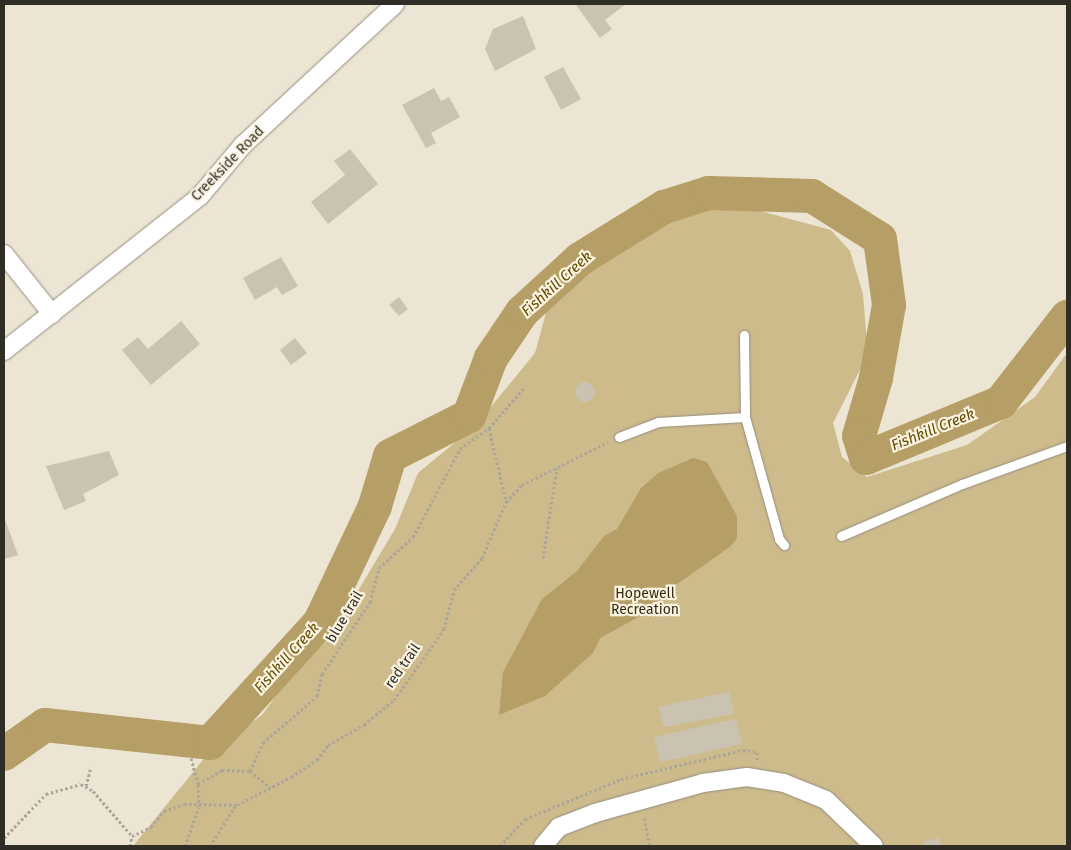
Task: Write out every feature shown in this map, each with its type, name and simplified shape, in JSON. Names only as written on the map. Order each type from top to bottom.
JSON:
[{"type":"street","name":"Creekside Road","points":[[4,351],[200,196],[243,145],[395,4]]},
{"type":"street","points":[[4,254],[52,314]]},
{"type":"street","points":[[543,846],[559,827],[595,813],[685,788],[748,777],[826,800],[874,846]]},
{"type":"lane","points":[[744,336],[745,416],[779,539],[784,546]]},
{"type":"lane","points":[[619,437],[658,422],[745,416]]},
{"type":"lane","points":[[841,536],[962,484],[1067,446]]},
{"type":"path","name":"blue trail","points":[[250,771],[263,743],[317,696],[322,674],[370,602],[379,568],[413,537],[460,449],[489,428],[524,388]]},
{"type":"path","points":[[489,428],[506,502]]},
{"type":"path","name":"red trail","points":[[132,836],[152,827],[164,811],[184,804],[199,806],[237,805],[317,760],[328,745],[364,725],[394,700],[444,629],[454,590],[482,558],[506,502],[522,484],[619,437]]},
{"type":"path","points":[[543,558],[557,468]]},
{"type":"path","points":[[185,846],[199,806],[198,784],[191,758]]},
{"type":"path","points":[[86,786],[91,767]]},
{"type":"path","points":[[198,784],[222,770],[250,771],[270,787]]},
{"type":"path","points":[[86,786],[132,836],[130,846]]},
{"type":"path","points":[[4,838],[46,794],[86,786]]},
{"type":"path","points":[[210,846],[237,805]]},
{"type":"path","points":[[642,810],[650,846]]},
{"type":"green space","name":"Hopewell Recreation","points":[[702,203],[764,212],[831,230],[850,251],[863,294],[868,354],[833,423],[842,457],[867,477],[967,445],[1035,397],[1067,353],[1067,846],[133,846],[207,755],[262,715],[297,667],[329,639],[395,529],[418,473],[476,425],[535,353],[553,287],[625,242]]},
{"type":"shaded area","points":[[693,458],[707,462],[737,516],[737,538],[731,546],[669,590],[646,613],[600,638],[593,653],[545,696],[499,715],[503,672],[542,599],[577,571],[604,536],[617,529],[641,488],[658,473]]},
{"type":"building","points":[[626,4],[605,20],[612,29],[600,38],[576,5]]},
{"type":"building","points":[[523,16],[536,49],[495,71],[485,49],[493,29]]},
{"type":"building","points":[[563,67],[581,99],[561,110],[544,77]]},
{"type":"building","points":[[434,88],[441,101],[449,97],[460,117],[431,133],[436,143],[426,148],[402,105]]},
{"type":"building","points":[[350,149],[378,184],[328,224],[311,202],[345,175],[334,161]]},
{"type":"building","points":[[281,257],[298,286],[282,295],[277,287],[255,300],[243,278]]},
{"type":"building","points":[[399,297],[408,309],[399,316],[389,305]]},
{"type":"building","points":[[181,321],[200,344],[151,385],[122,350],[138,337],[148,349]]},
{"type":"building","points":[[295,338],[307,353],[291,365],[280,350]]},
{"type":"building","points":[[585,382],[592,385],[595,392],[592,399],[585,402],[578,399],[575,392],[578,385]]},
{"type":"building","points":[[109,451],[119,475],[83,494],[86,501],[64,510],[46,466]]},
{"type":"building","points":[[4,517],[18,555],[4,559]]},
{"type":"building","points":[[729,692],[734,714],[664,727],[658,707]]},
{"type":"building","points":[[736,719],[742,744],[660,762],[654,737]]},
{"type":"building","points":[[940,838],[941,846],[924,846],[924,841]]},
{"type":"waterway","name":"Fishkill Creek","points":[[4,754],[45,725],[210,743],[320,622],[375,506],[390,456],[469,416],[491,358],[522,312],[580,259],[664,207],[709,193],[812,196],[880,239],[889,305],[876,378],[859,436],[866,458],[1001,402],[1067,317]]}]
